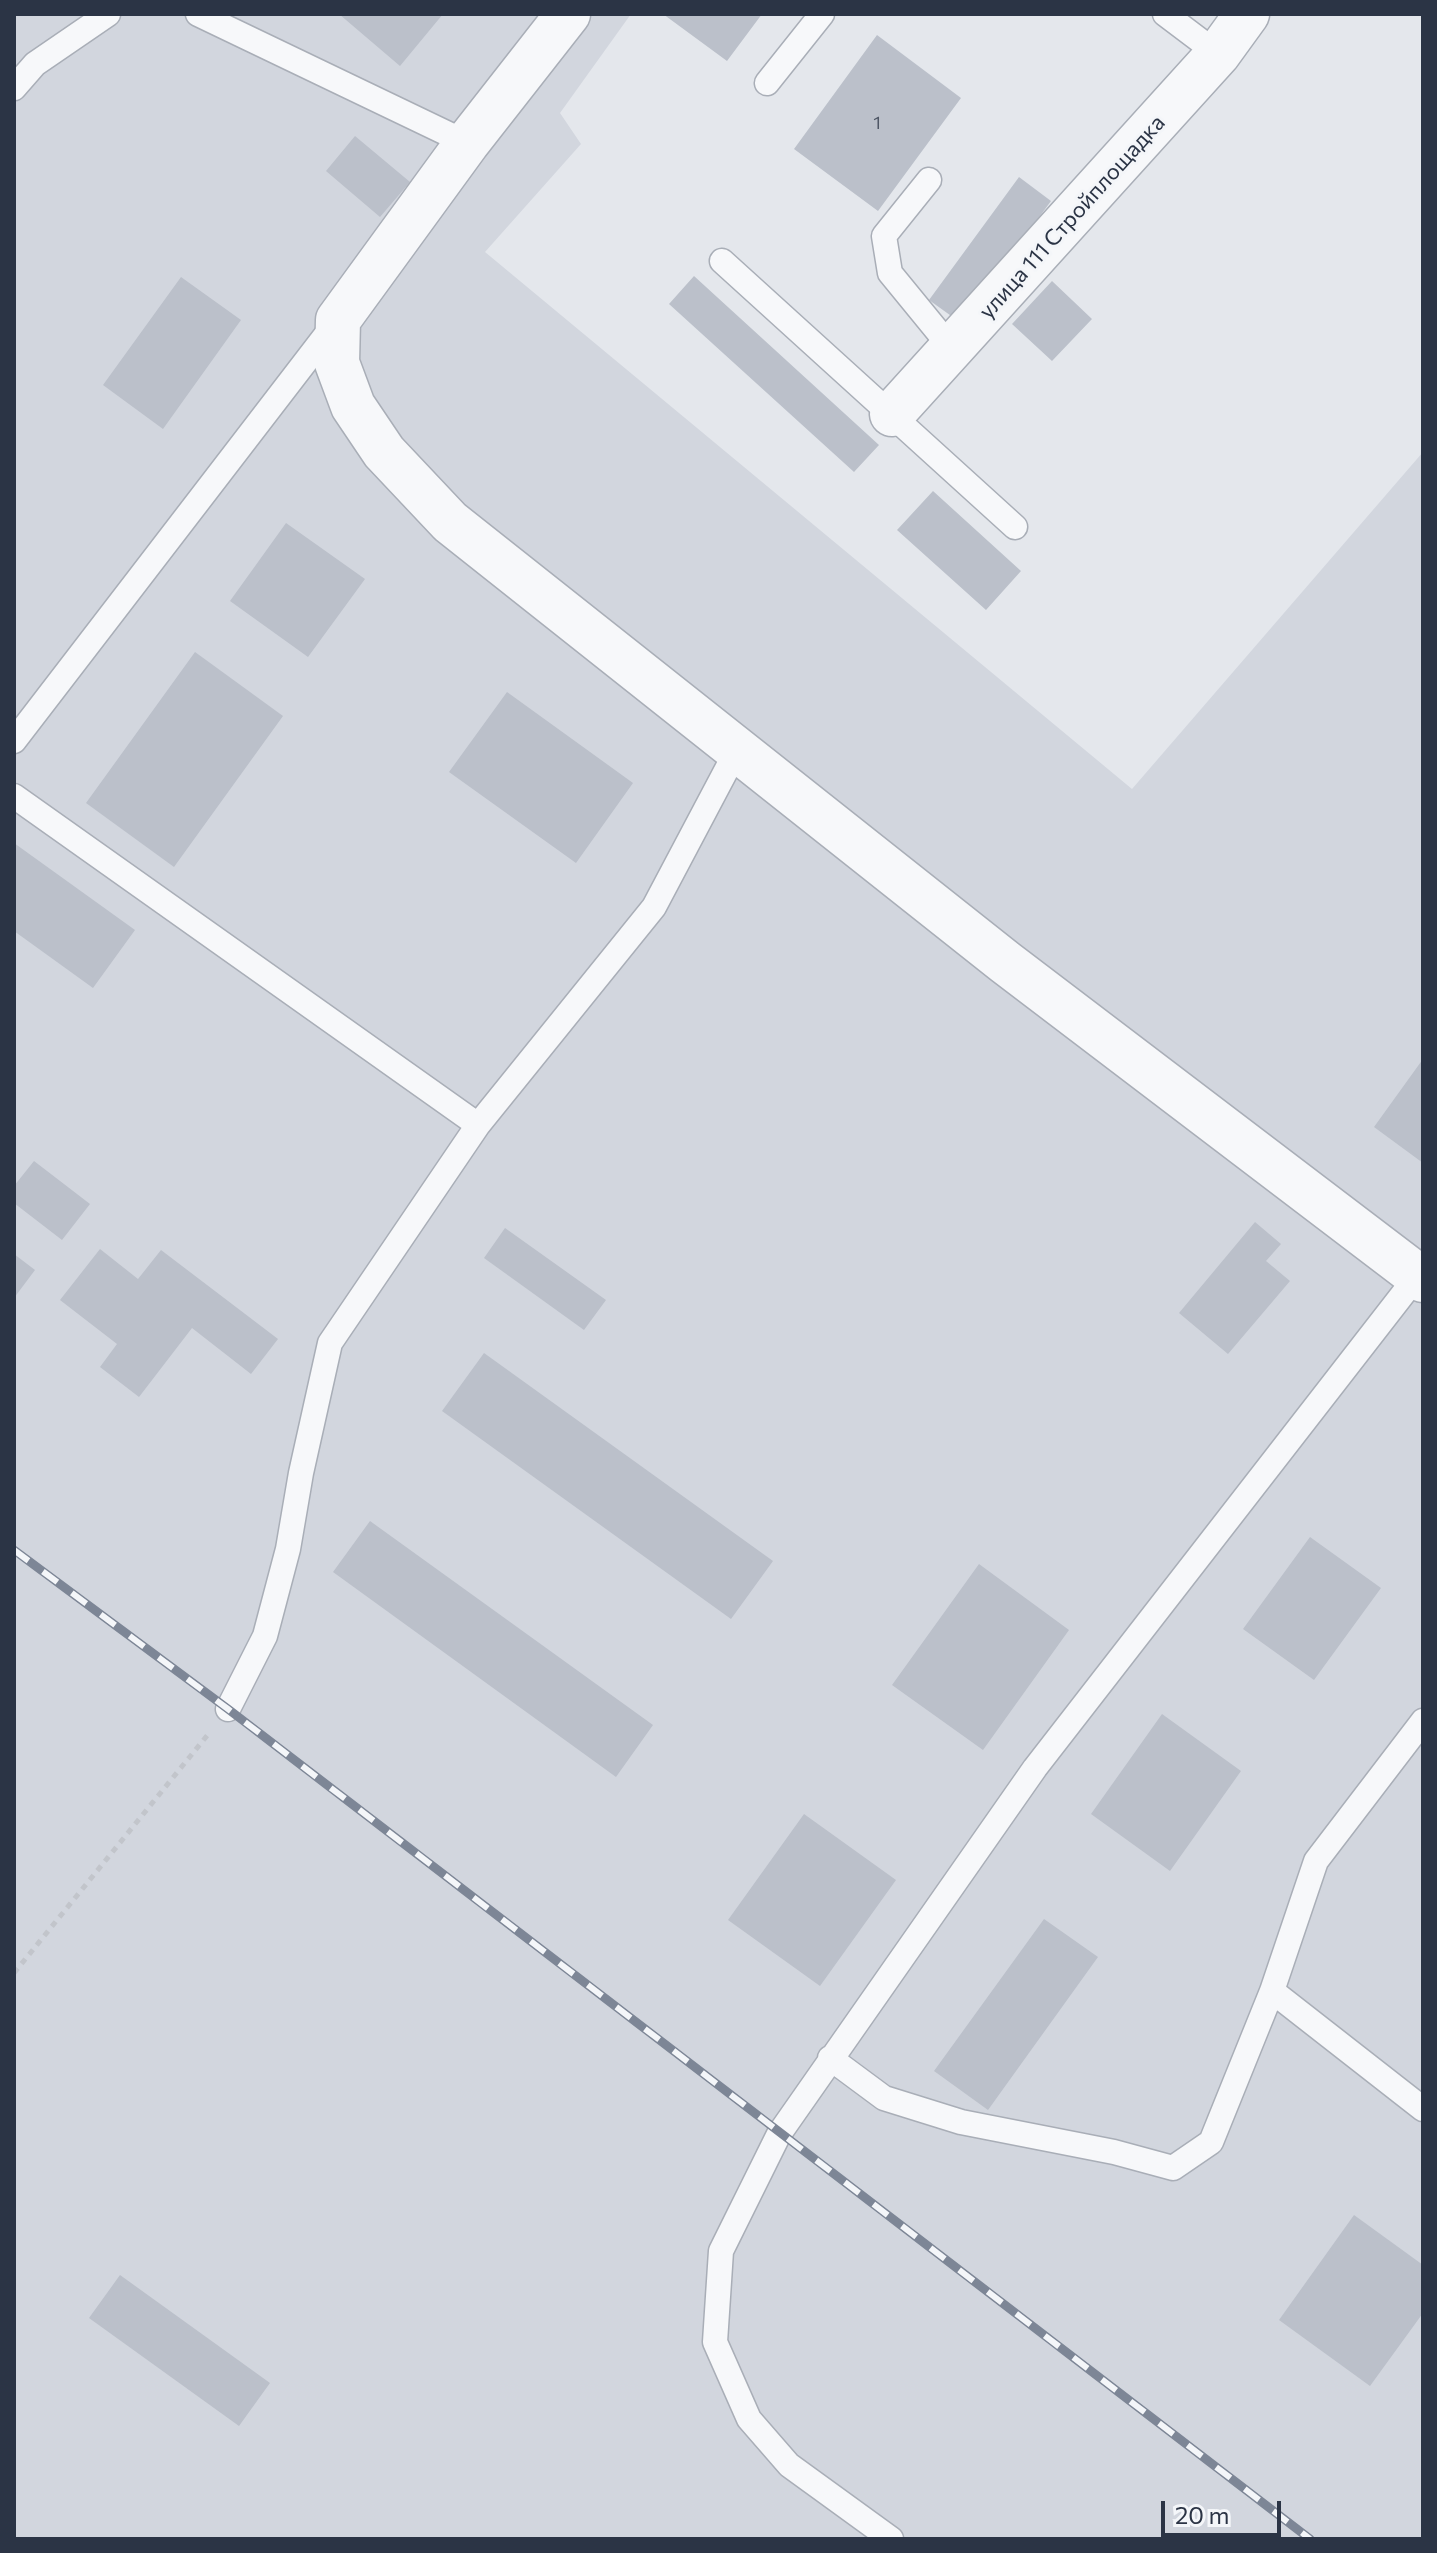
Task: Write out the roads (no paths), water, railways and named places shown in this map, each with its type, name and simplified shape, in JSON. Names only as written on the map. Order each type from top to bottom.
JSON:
[{"type":"street","points":[[568,14],[467,143],[338,320],[337,363],[353,406],[384,452],[450,522],[1005,962],[1420,1278]]},
{"type":"street","name":"улица 111 Стройплощадка","points":[[892,414],[1218,54],[1247,14]]},
{"type":"lane","points":[[14,88],[35,64],[108,14]]},
{"type":"lane","points":[[198,14],[467,143]]},
{"type":"lane","points":[[767,83],[822,14]]},
{"type":"lane","points":[[1165,14],[1218,54]]},
{"type":"lane","points":[[929,180],[884,236],[890,273],[953,350]]},
{"type":"lane","points":[[722,261],[1015,527]]},
{"type":"lane","points":[[14,741],[338,320]]},
{"type":"lane","points":[[228,1709],[265,1636],[288,1549],[301,1473],[330,1343],[478,1125],[654,907],[737,750]]},
{"type":"lane","points":[[14,796],[478,1125]]},
{"type":"lane","points":[[891,2539],[789,2465],[749,2419],[715,2342],[721,2251],[779,2134],[1035,1768],[1420,1278]]},
{"type":"lane","points":[[830,2058],[884,2098],[961,2122],[1114,2152],[1173,2168],[1211,2142],[1272,1991],[1316,1861],[1423,1721]]},
{"type":"lane","points":[[1272,1991],[1423,2109]]},
{"type":"railway","points":[[14,1550],[228,1709],[1310,2539]]}]
